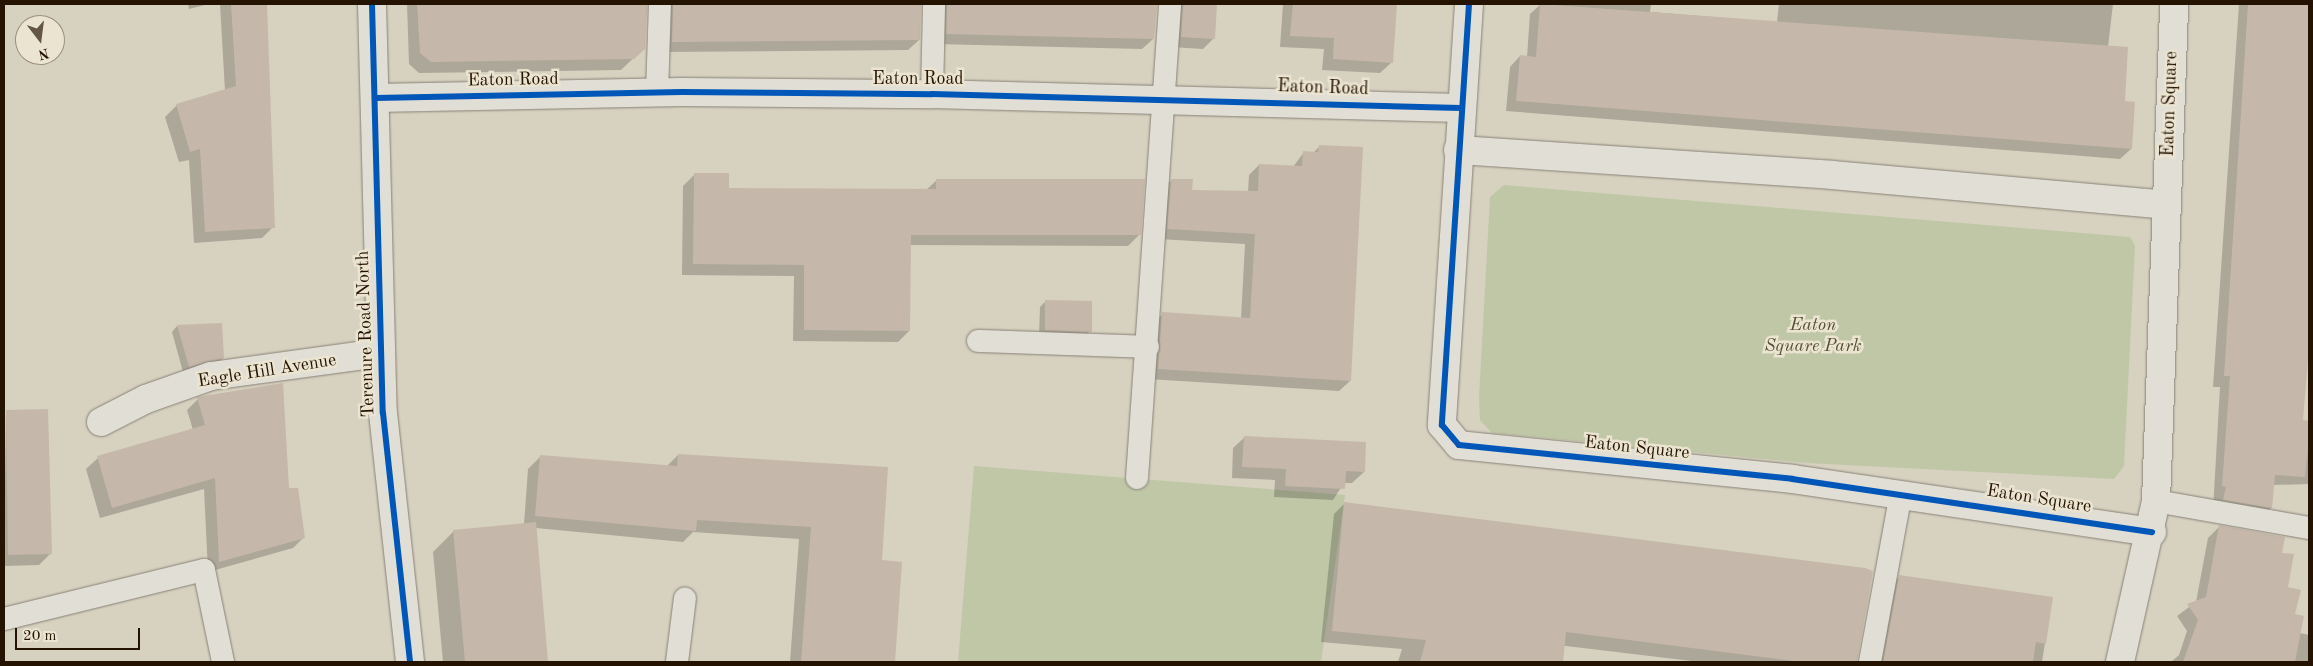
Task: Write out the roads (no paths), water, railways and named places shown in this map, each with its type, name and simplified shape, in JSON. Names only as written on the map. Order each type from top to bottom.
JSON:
[{"type":"street","name":"Terenure Road North","points":[[372,4],[380,353],[410,662]]},
{"type":"street","name":"Eaton Square","points":[[1469,4],[1458,150],[1442,425],[1459,446],[1901,493],[2152,532],[2156,501],[2174,4]]},
{"type":"street","name":"Eaton Road","points":[[375,98],[657,93],[932,94],[1164,97],[1461,108]]},
{"type":"street","points":[[1458,150],[1832,175],[2166,205]]},
{"type":"street","name":"Eagle Hill Avenue","points":[[101,422],[146,399],[211,376],[380,353]]},
{"type":"street","points":[[2120,662],[2152,532]]},
{"type":"lane","points":[[657,93],[660,4]]},
{"type":"lane","points":[[932,94],[934,4]]},
{"type":"lane","points":[[1137,478],[1148,347],[1170,4]]},
{"type":"lane","points":[[978,341],[1148,347]]},
{"type":"lane","points":[[1870,662],[1901,493]]},
{"type":"lane","points":[[2156,501],[2309,528]]},
{"type":"lane","points":[[4,619],[204,570],[223,662]]},
{"type":"lane","points":[[677,662],[685,598]]},
{"type":"park label","name":"Eaton Square Park","points":[[1813,336]]}]
